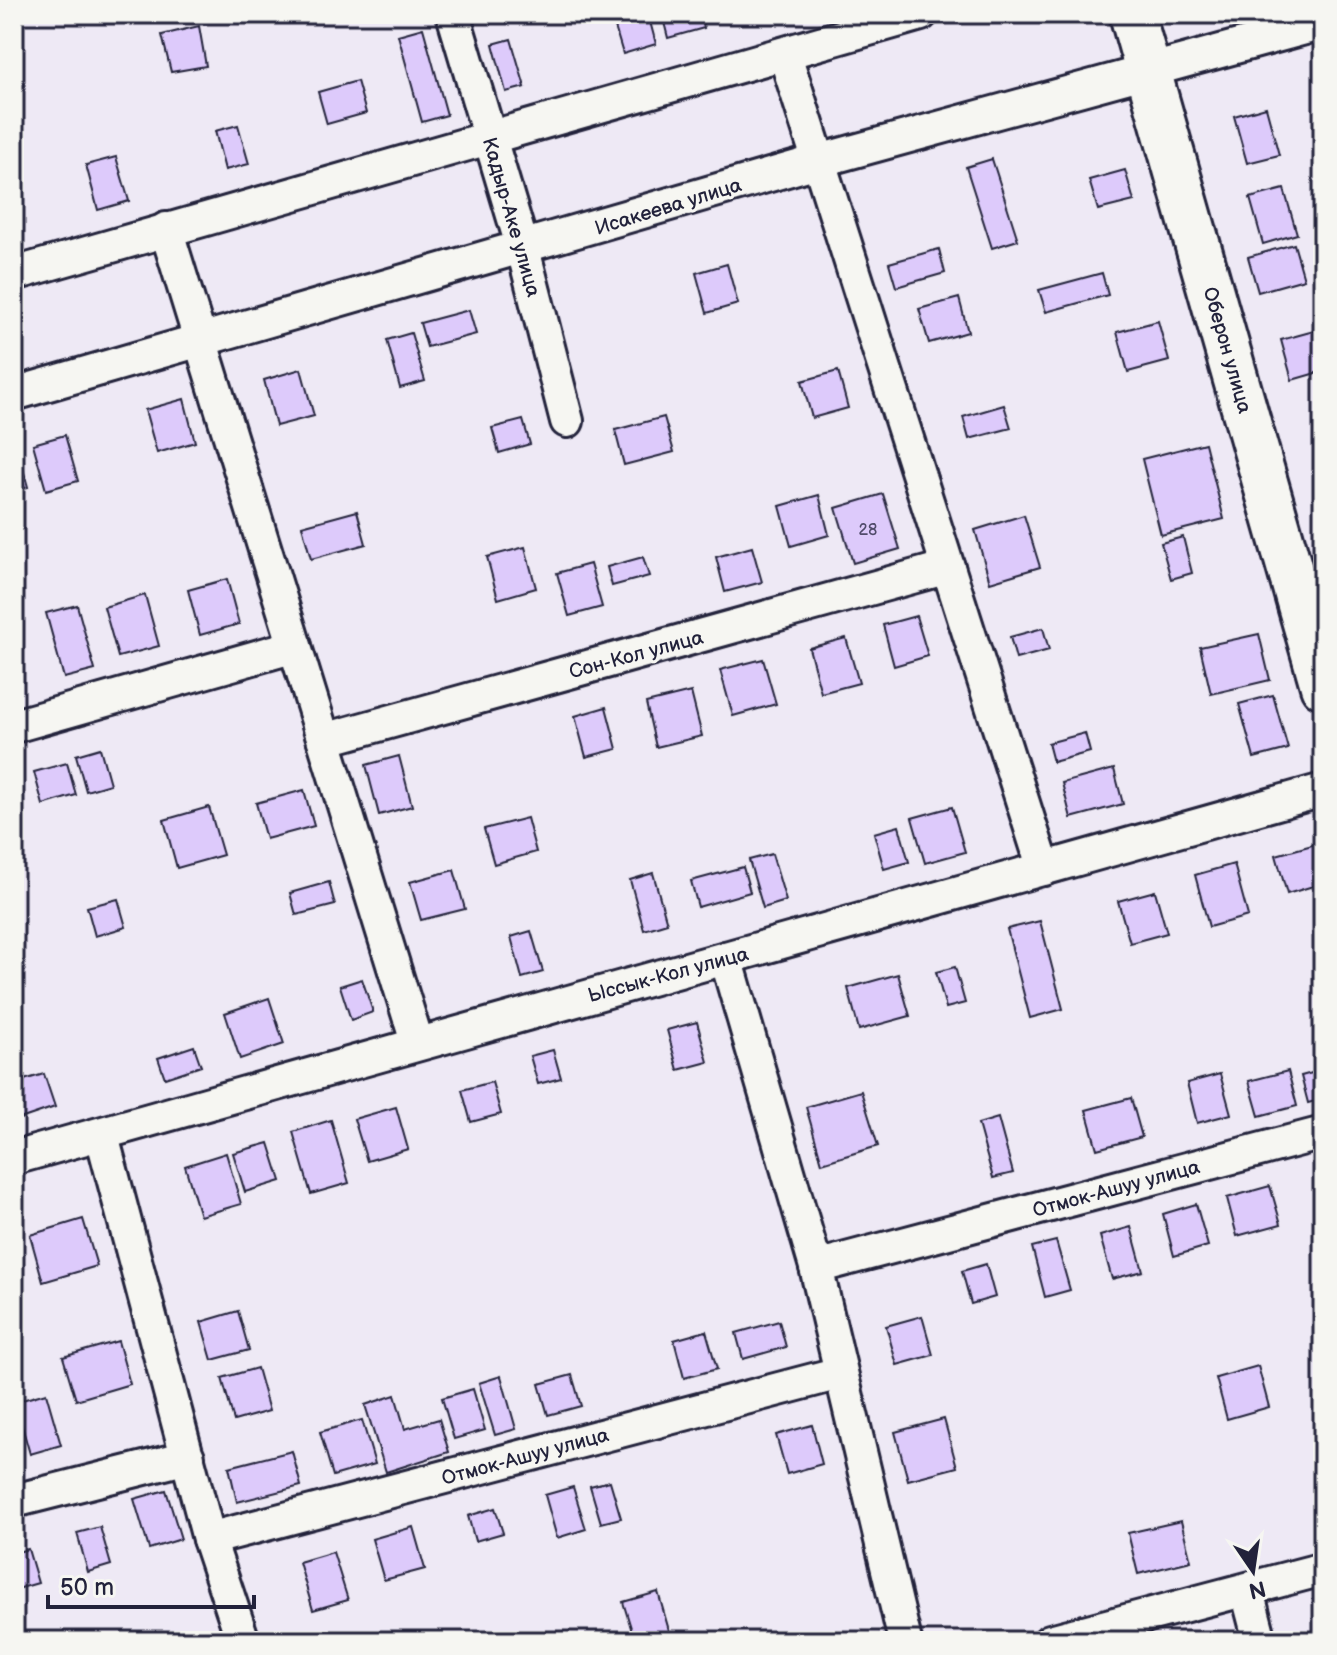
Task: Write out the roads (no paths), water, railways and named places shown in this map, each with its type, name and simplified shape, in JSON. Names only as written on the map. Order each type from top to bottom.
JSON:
[{"type":"street","name":"Кадыр-Аке улица","points":[[453,14],[523,249],[567,421]]},
{"type":"street","points":[[14,274],[491,140],[921,14]]},
{"type":"street","name":"Оберон улица","points":[[1132,14],[1323,686]]},
{"type":"street","name":"Исакеева улица","points":[[14,394],[523,249],[818,161],[1323,23]]},
{"type":"street","points":[[785,55],[1044,869]]},
{"type":"street","points":[[166,229],[417,1042]]},
{"type":"street","name":"Сон-Кол улица","points":[[324,740],[948,567]]},
{"type":"street","points":[[14,726],[295,646]]},
{"type":"street","name":"Ыссык-Кол улица","points":[[14,1158],[102,1136],[417,1042],[1323,790]]},
{"type":"street","points":[[726,958],[816,1267],[905,1641]]},
{"type":"street","name":"Отмок-Ашуу улица","points":[[816,1267],[1323,1133]]},
{"type":"street","points":[[102,1136],[209,1539],[243,1641]]},
{"type":"street","name":"Отмок-Ашуу улица","points":[[209,1539],[840,1373]]},
{"type":"street","points":[[14,1501],[188,1457]]},
{"type":"street","points":[[1050,1641],[1323,1569]]},
{"type":"street","points":[[1247,1591],[1260,1641]]}]
